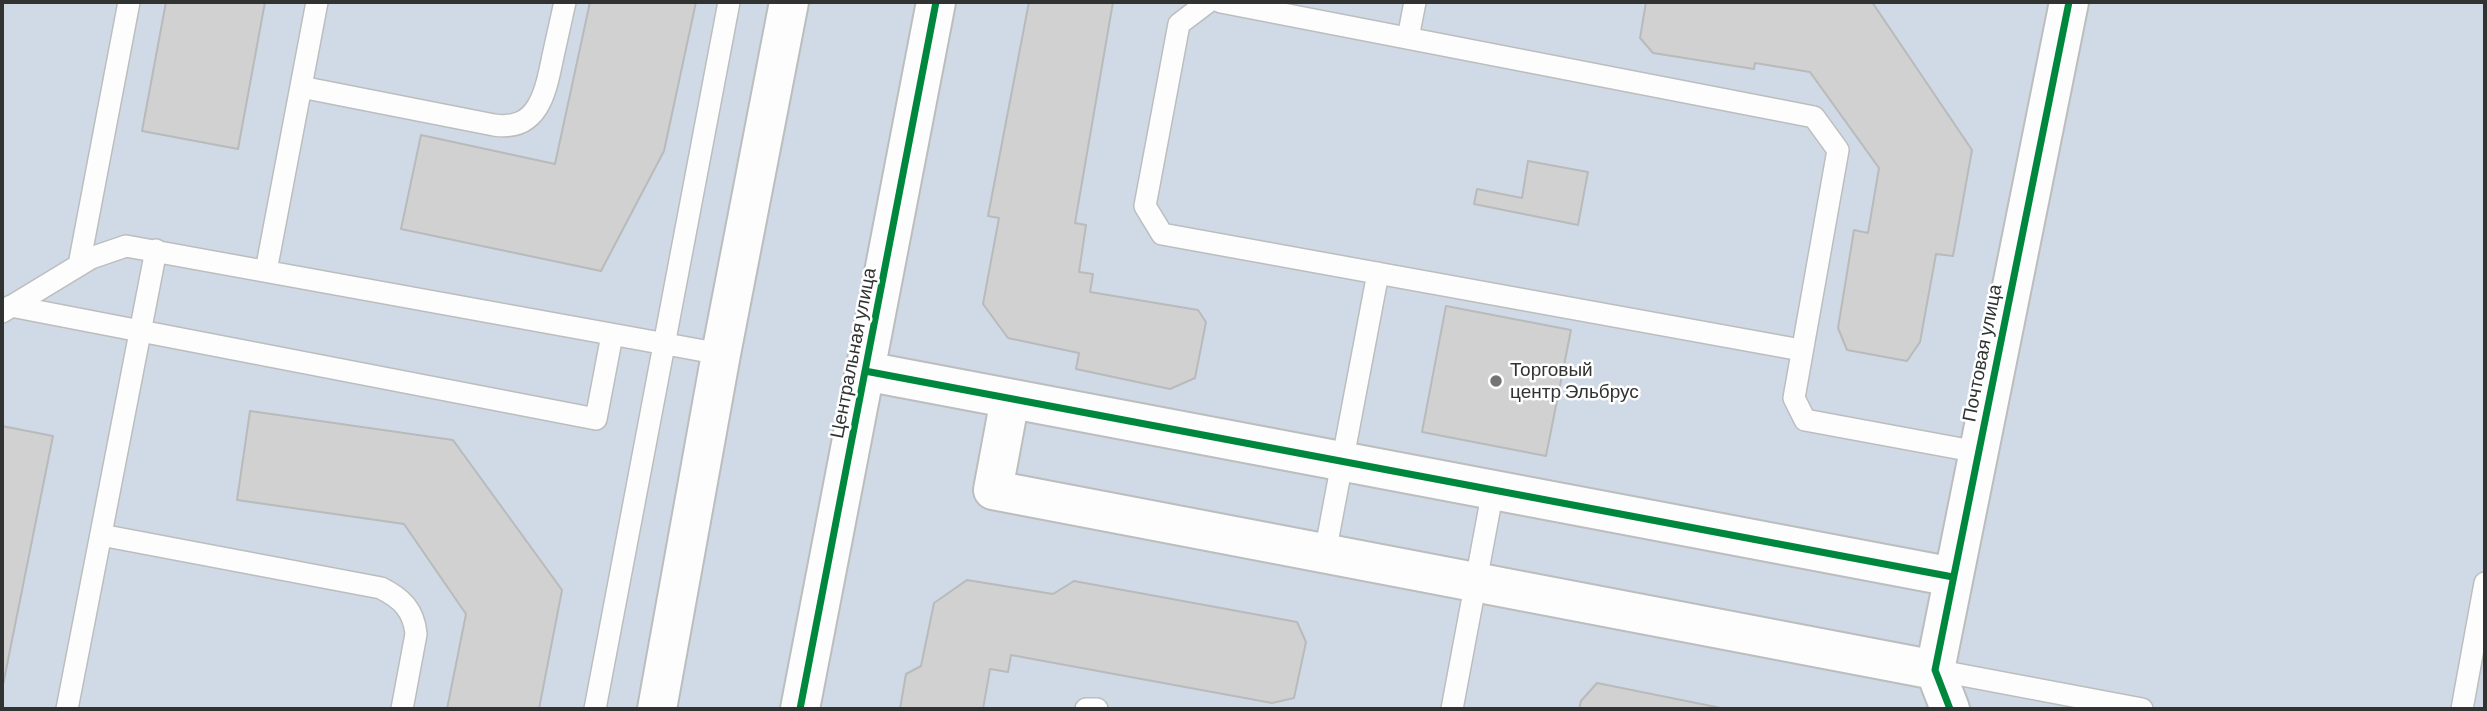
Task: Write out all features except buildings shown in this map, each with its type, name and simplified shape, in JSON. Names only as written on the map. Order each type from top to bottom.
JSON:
[{"type":"street","points":[[657,709],[721,354],[789,2]]},
{"type":"street","name":"Центральная улица","points":[[800,709],[936,2]]},
{"type":"street","name":"Почтовая улица","points":[[1935,670],[2069,2]]},
{"type":"street","points":[[866,371],[1953,578]]},
{"type":"street","points":[[1010,399],[993,490],[1935,670],[1950,709]]},
{"type":"lane","points":[[79,265],[129,2]]},
{"type":"lane","points":[[266,271],[317,2]]},
{"type":"lane","points":[[301,87],[502,127],[517,124],[530,116],[542,101],[565,2]]},
{"type":"lane","points":[[595,709],[729,2]]},
{"type":"lane","points":[[1208,2],[1179,24],[1145,206],[1162,234],[1801,350]]},
{"type":"lane","points":[[1222,2],[1814,117],[1838,150],[1794,398],[1805,420],[1978,452]]},
{"type":"lane","points":[[1408,38],[1415,2]]},
{"type":"lane","points":[[7,309],[91,258],[126,246],[721,354]]},
{"type":"lane","points":[[67,709],[156,250]]},
{"type":"lane","points":[[1325,553],[1378,273]]},
{"type":"lane","points":[[7,309],[140,331],[596,419],[612,335]]},
{"type":"lane","points":[[1452,709],[1493,490]]},
{"type":"lane","points":[[101,535],[381,587],[397,596],[408,607],[415,622],[416,634],[402,709]]},
{"type":"lane","points":[[2462,709],[2485,583]]},
{"type":"lane","points":[[1935,670],[2142,709]]},
{"type":"lane","points":[[1086,709],[1097,709]]},
{"type":"shaded area","points":[[2,2],[2485,2],[2485,709],[2,709]]},
{"type":"cycle path","points":[[800,709],[936,2]]},
{"type":"cycle path","points":[[1950,709],[1935,670],[2069,2]]},
{"type":"cycle path","points":[[865,371],[1953,577]]},
{"type":"place","name":"Торговый центр Эльбрус","points":[[1496,381]]}]
